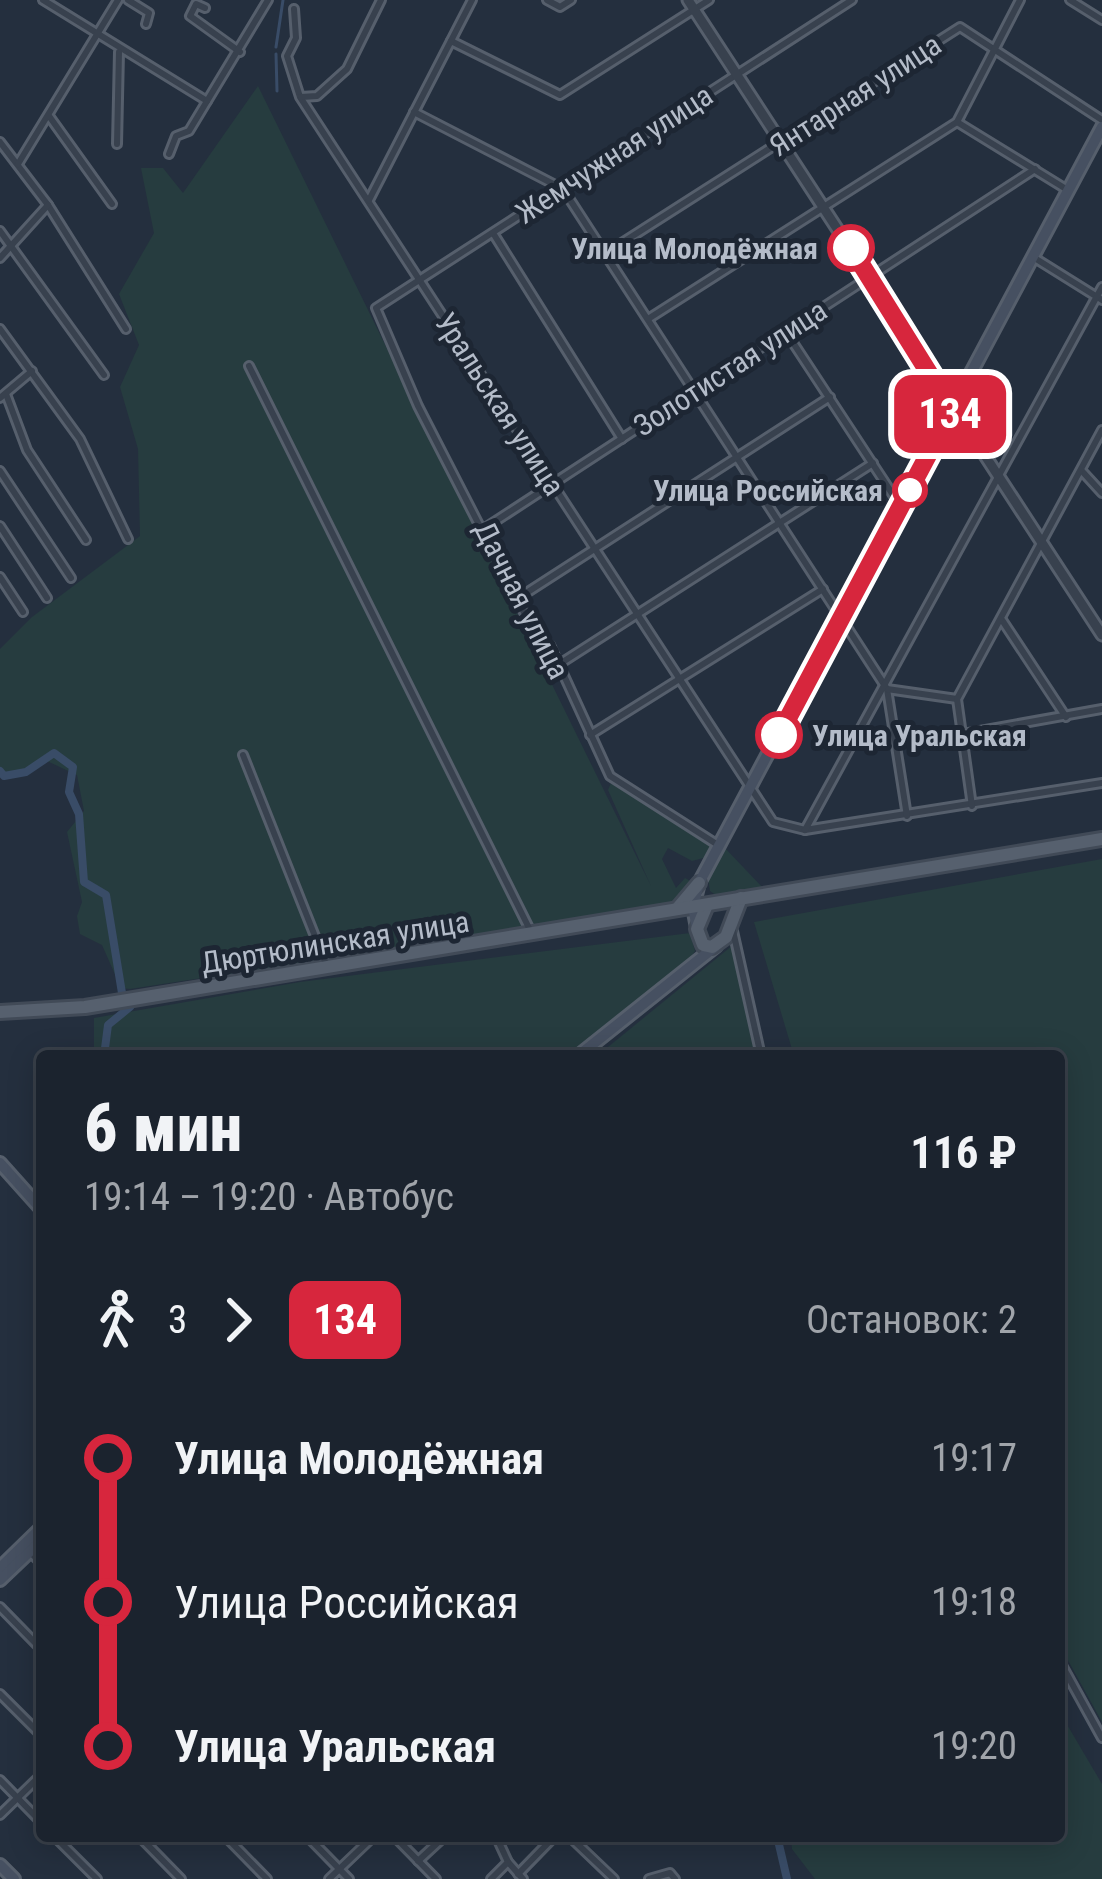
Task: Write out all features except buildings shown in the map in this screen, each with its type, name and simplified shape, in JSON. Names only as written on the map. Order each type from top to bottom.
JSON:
[{"type":"main road","points":[[670,911],[680,908],[701,878],[750,789],[1102,123]]},
{"type":"main road","name":"Дюртюлинская улица","points":[[2,1012],[85,1006],[1102,839]]},
{"type":"main road","points":[[690,966],[706,905],[701,878]]},
{"type":"main road","points":[[701,878],[706,905],[731,923]]},
{"type":"main road","points":[[585,1050],[726,943],[741,898]]},
{"type":"main road","points":[[670,911],[707,947],[726,943]]},
{"type":"main road","points":[[0,1163],[36,1203]]},
{"type":"main road","points":[[0,1568],[36,1533]]},
{"type":"main road","points":[[0,1580],[36,1547]]},
{"type":"main road","points":[[0,1865],[14,1879]]},
{"type":"street","points":[[43,0],[207,101]]},
{"type":"street","points":[[18,164],[118,0]]},
{"type":"street","points":[[128,0],[149,13],[146,24]]},
{"type":"street","points":[[210,0],[205,8],[196,4],[190,16],[239,52]]},
{"type":"street","points":[[169,154],[176,136],[189,131],[268,0]]},
{"type":"street","points":[[300,97],[317,96],[332,87],[382,0]]},
{"type":"street","points":[[369,200],[472,0]]},
{"type":"street","points":[[548,0],[560,7],[571,0]]},
{"type":"street","points":[[451,41],[560,95],[691,5],[709,0]]},
{"type":"street","name":"Жемчужная улица","points":[[376,308],[852,0]]},
{"type":"street","points":[[648,319],[957,122],[1020,0]]},
{"type":"street","points":[[1070,0],[1102,20]]},
{"type":"street","points":[[691,5],[1102,635]]},
{"type":"street","name":"Уральская улица","points":[[294,9],[296,38],[287,56],[300,97],[772,822],[805,830]]},
{"type":"street","name":"Янтарная улица","points":[[606,253],[960,27],[1102,123]]},
{"type":"street","points":[[117,144],[119,50]]},
{"type":"street","points":[[414,112],[563,189],[887,689],[907,816]]},
{"type":"street","points":[[49,116],[112,204]]},
{"type":"street","points":[[957,122],[1068,190]]},
{"type":"street","points":[[0,142],[4,156],[18,164],[48,205],[126,329]]},
{"type":"street","name":"Золотистая улица","points":[[485,528],[1035,169]]},
{"type":"street","points":[[0,258],[48,205]]},
{"type":"street","points":[[0,231],[104,375]]},
{"type":"street","points":[[493,233],[622,439]]},
{"type":"street","points":[[1033,256],[1099,298]]},
{"type":"street","points":[[805,830],[887,689],[1102,287]]},
{"type":"street","name":"Дачная улица","points":[[376,308],[418,406],[485,528],[532,628],[550,645],[610,776],[719,845]]},
{"type":"street","points":[[0,329],[98,468],[128,539]]},
{"type":"street","points":[[786,332],[901,507]]},
{"type":"street","points":[[0,347],[9,340]]},
{"type":"street","points":[[249,366],[531,934]]},
{"type":"street","points":[[32,371],[3,396],[27,450],[86,541]]},
{"type":"street","points":[[517,599],[830,397]]},
{"type":"street","points":[[972,806],[958,699],[1102,430]]},
{"type":"street","points":[[558,665],[873,463]]},
{"type":"street","points":[[0,470],[71,578]]},
{"type":"street","points":[[1081,470],[1102,493]]},
{"type":"street","points":[[0,526],[46,598]]},
{"type":"street","points":[[0,577],[23,612]]},
{"type":"street","points":[[590,735],[823,589]]},
{"type":"street","points":[[1002,620],[1066,717]]},
{"type":"street","points":[[887,689],[958,699]]},
{"type":"street","points":[[963,734],[1102,709]]},
{"type":"street","points":[[243,755],[327,967]]},
{"type":"street","points":[[805,830],[1102,783]]},
{"type":"street","points":[[726,943],[759,1050]]},
{"type":"street","points":[[31,1552],[36,1557]]},
{"type":"street","points":[[0,1607],[36,1644]]},
{"type":"street","points":[[1065,1671],[1102,1738]]},
{"type":"street","points":[[0,1694],[36,1730]]},
{"type":"street","points":[[0,1780],[36,1817]]},
{"type":"street","points":[[0,1815],[36,1780]]},
{"type":"street","points":[[60,1842],[97,1879]]},
{"type":"street","points":[[145,1842],[181,1879]]},
{"type":"street","points":[[231,1842],[267,1879]]},
{"type":"street","points":[[313,1842],[349,1879]]},
{"type":"street","points":[[329,1879],[368,1842]]},
{"type":"street","points":[[400,1842],[436,1879]]},
{"type":"street","points":[[418,1861],[439,1842]]},
{"type":"street","points":[[501,1842],[508,1862],[521,1876],[550,1842]]},
{"type":"street","points":[[575,1842],[614,1879]]},
{"type":"street","points":[[491,1879],[508,1862]]},
{"type":"street","points":[[649,1879],[670,1873],[675,1879]]},
{"type":"green space","points":[[258,86],[651,886],[608,790],[611,783],[713,847],[707,857],[692,861],[668,848],[662,859],[676,888],[685,878],[692,882],[676,906],[130,989],[121,988],[102,945],[80,934],[77,916],[82,902],[67,832],[84,811],[77,775],[47,761],[27,774],[0,772],[0,649],[32,617],[140,536],[138,449],[120,387],[139,345],[119,294],[154,233],[141,168],[163,168],[183,193]]},
{"type":"green space","points":[[724,847],[765,890],[720,898],[710,891],[708,879]]},
{"type":"green space","points":[[1102,859],[1102,1722],[1065,1655],[1065,1050],[792,1050],[754,922]]},
{"type":"green space","points":[[690,933],[695,951],[578,1050],[94,1050],[94,1018],[300,982]]},
{"type":"green space","points":[[733,945],[755,1050],[604,1050]]},
{"type":"green space","points":[[1065,1721],[1102,1784],[1102,1879],[815,1879],[791,1842],[1065,1842]]},
{"type":"waterway","points":[[276,47],[283,0]]},
{"type":"waterway","points":[[276,54],[277,91]]},
{"type":"waterway","points":[[0,771],[4,776],[26,772],[54,753],[73,767],[69,792],[79,814],[84,882],[106,895],[122,993]]},
{"type":"waterway","points":[[105,1050],[108,1025],[130,1007]]},
{"type":"waterway","points":[[778,1842],[787,1879]]},
{"type":"bus line","name":"134","points":[[779,735],[952,410],[851,248]]},
{"type":"place","name":"Улица Молодёжная","points":[[851,248]]},
{"type":"place","name":"Улица Российская","points":[[910,490]]},
{"type":"place","name":"Улица Уральская","points":[[779,735]]}]
